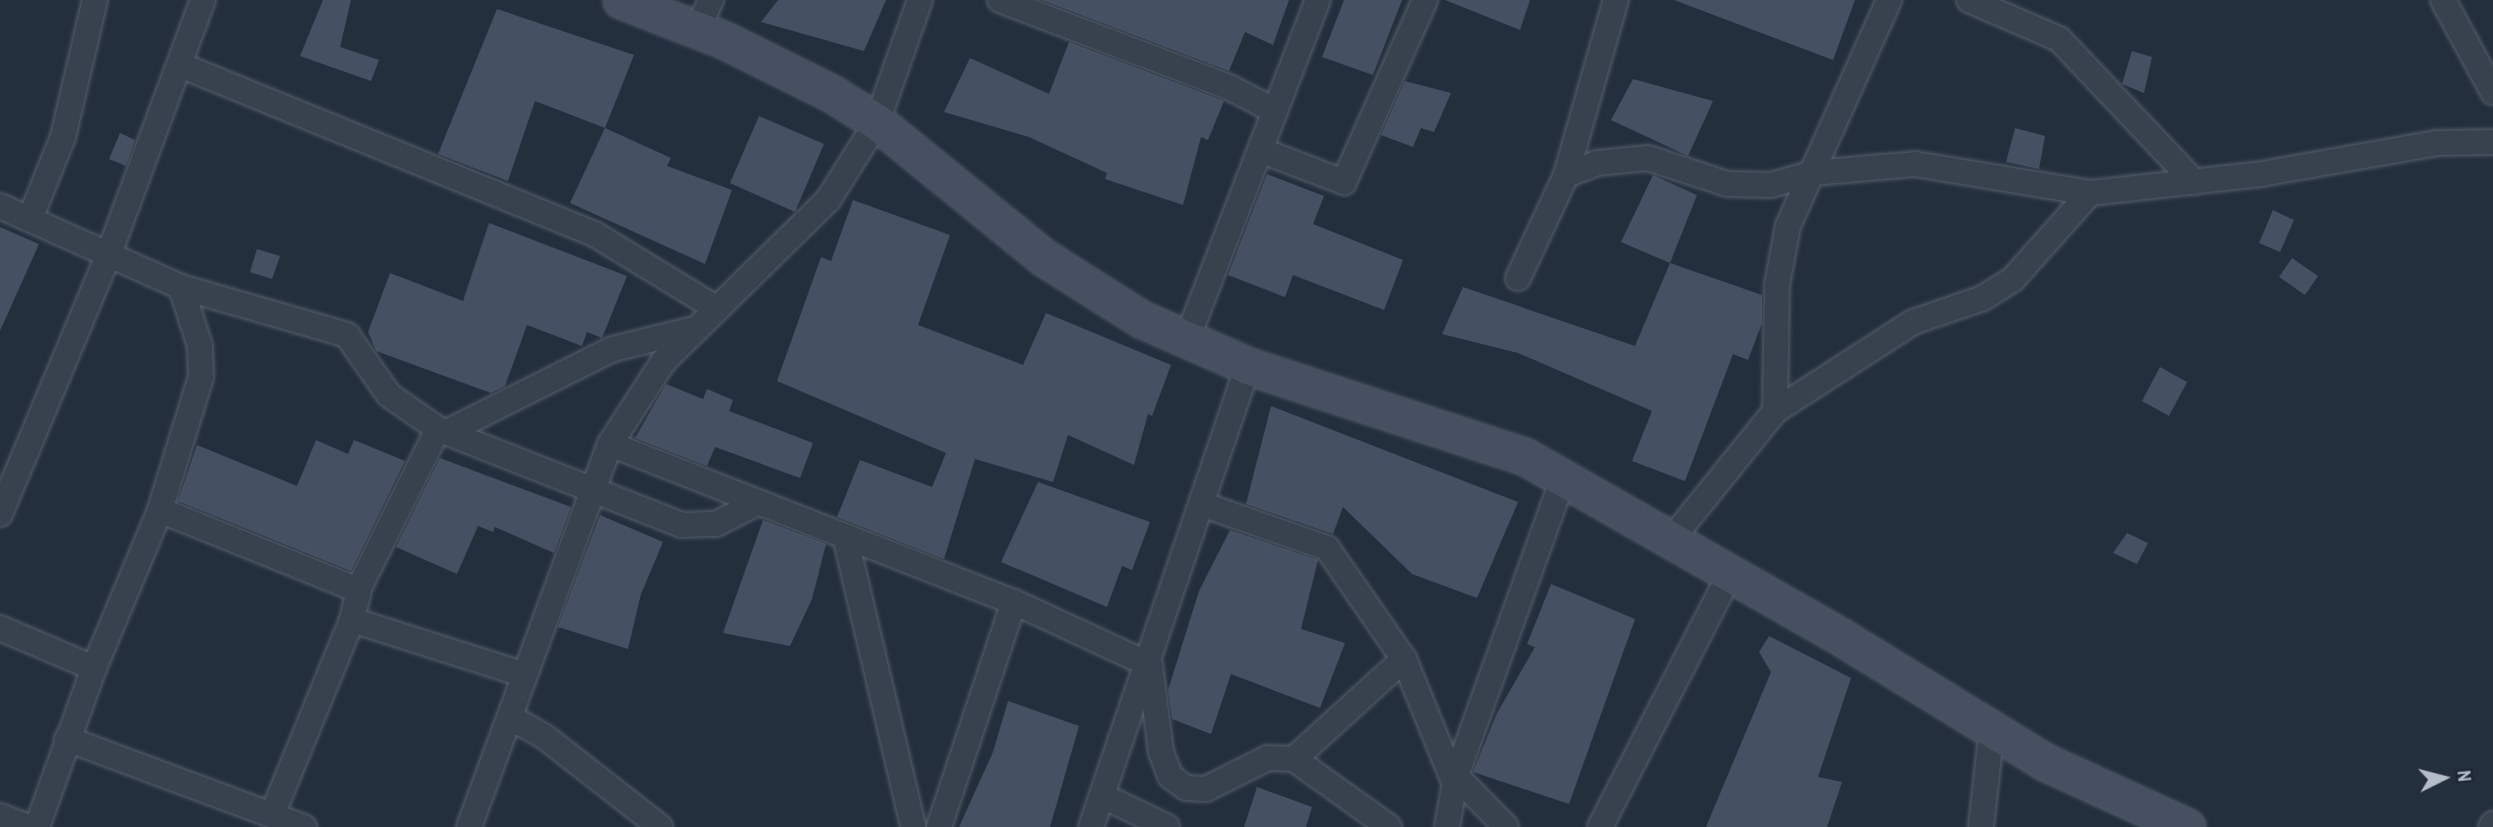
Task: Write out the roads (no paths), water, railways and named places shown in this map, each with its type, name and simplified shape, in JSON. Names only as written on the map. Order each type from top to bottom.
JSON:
[{"type":"main road","points":[[621,0],[705,15],[877,122],[1043,257],[1141,320],[1248,366],[1524,456],[1564,476],[1729,576],[1992,728],[2045,762],[2187,827]]},
{"type":"street","points":[[30,219],[63,137],[95,0]]},
{"type":"street","points":[[0,514],[110,251],[203,0]]},
{"type":"street","points":[[469,827],[510,717],[522,674],[596,490],[610,444],[663,362],[828,200],[877,122],[920,0]]},
{"type":"street","points":[[1000,0],[1229,87],[1275,111]]},
{"type":"street","points":[[1187,339],[1318,0]]},
{"type":"street","points":[[1260,150],[1344,182],[1425,0]]},
{"type":"street","points":[[1518,278],[1566,175],[1616,0]]},
{"type":"street","points":[[1775,411],[1777,285],[1788,226],[1889,0]]},
{"type":"street","points":[[1969,0],[2059,39],[2194,182]]},
{"type":"street","points":[[2443,0],[2493,92]]},
{"type":"street","points":[[180,65],[596,235],[717,309]]},
{"type":"street","points":[[1566,175],[1597,163],[1648,158],[1727,184],[1771,185],[1813,173],[1915,164],[2090,193],[2194,182],[2436,142],[2493,142]]},
{"type":"street","points":[[1671,540],[1775,411],[1913,322],[1983,298],[2013,279],[2090,193]]},
{"type":"street","points":[[0,206],[110,251],[181,287],[347,335],[389,395],[443,430],[596,490],[701,527],[759,502]]},
{"type":"street","points":[[37,827],[94,667],[160,510],[201,377],[200,346],[181,287]]},
{"type":"street","points":[[67,739],[286,822],[352,620],[360,586],[443,430],[613,348],[694,329]]},
{"type":"street","points":[[1091,827],[1150,665],[1248,366]]},
{"type":"street","points":[[610,444],[1014,602],[1150,665]]},
{"type":"street","points":[[1447,827],[1455,779],[1564,476]]},
{"type":"street","points":[[1204,505],[1327,548],[1404,659],[1455,779],[1506,827]]},
{"type":"street","points":[[160,510],[358,590],[360,586]]},
{"type":"street","points":[[845,536],[913,827]]},
{"type":"street","points":[[1600,827],[1729,576]]},
{"type":"street","points":[[939,827],[1014,602]]},
{"type":"street","points":[[352,620],[522,674]]},
{"type":"street","points":[[0,628],[94,667]]},
{"type":"street","points":[[1294,759],[1404,659]]},
{"type":"street","points":[[1150,665],[1160,752],[1179,783],[1206,789],[1268,758],[1294,759],[1390,827]]},
{"type":"street","points":[[510,717],[545,737],[660,827]]},
{"type":"street","points":[[1981,827],[1992,728]]},
{"type":"street","points":[[1103,796],[1167,827]]},
{"type":"street","points":[[0,816],[29,827]]}]
